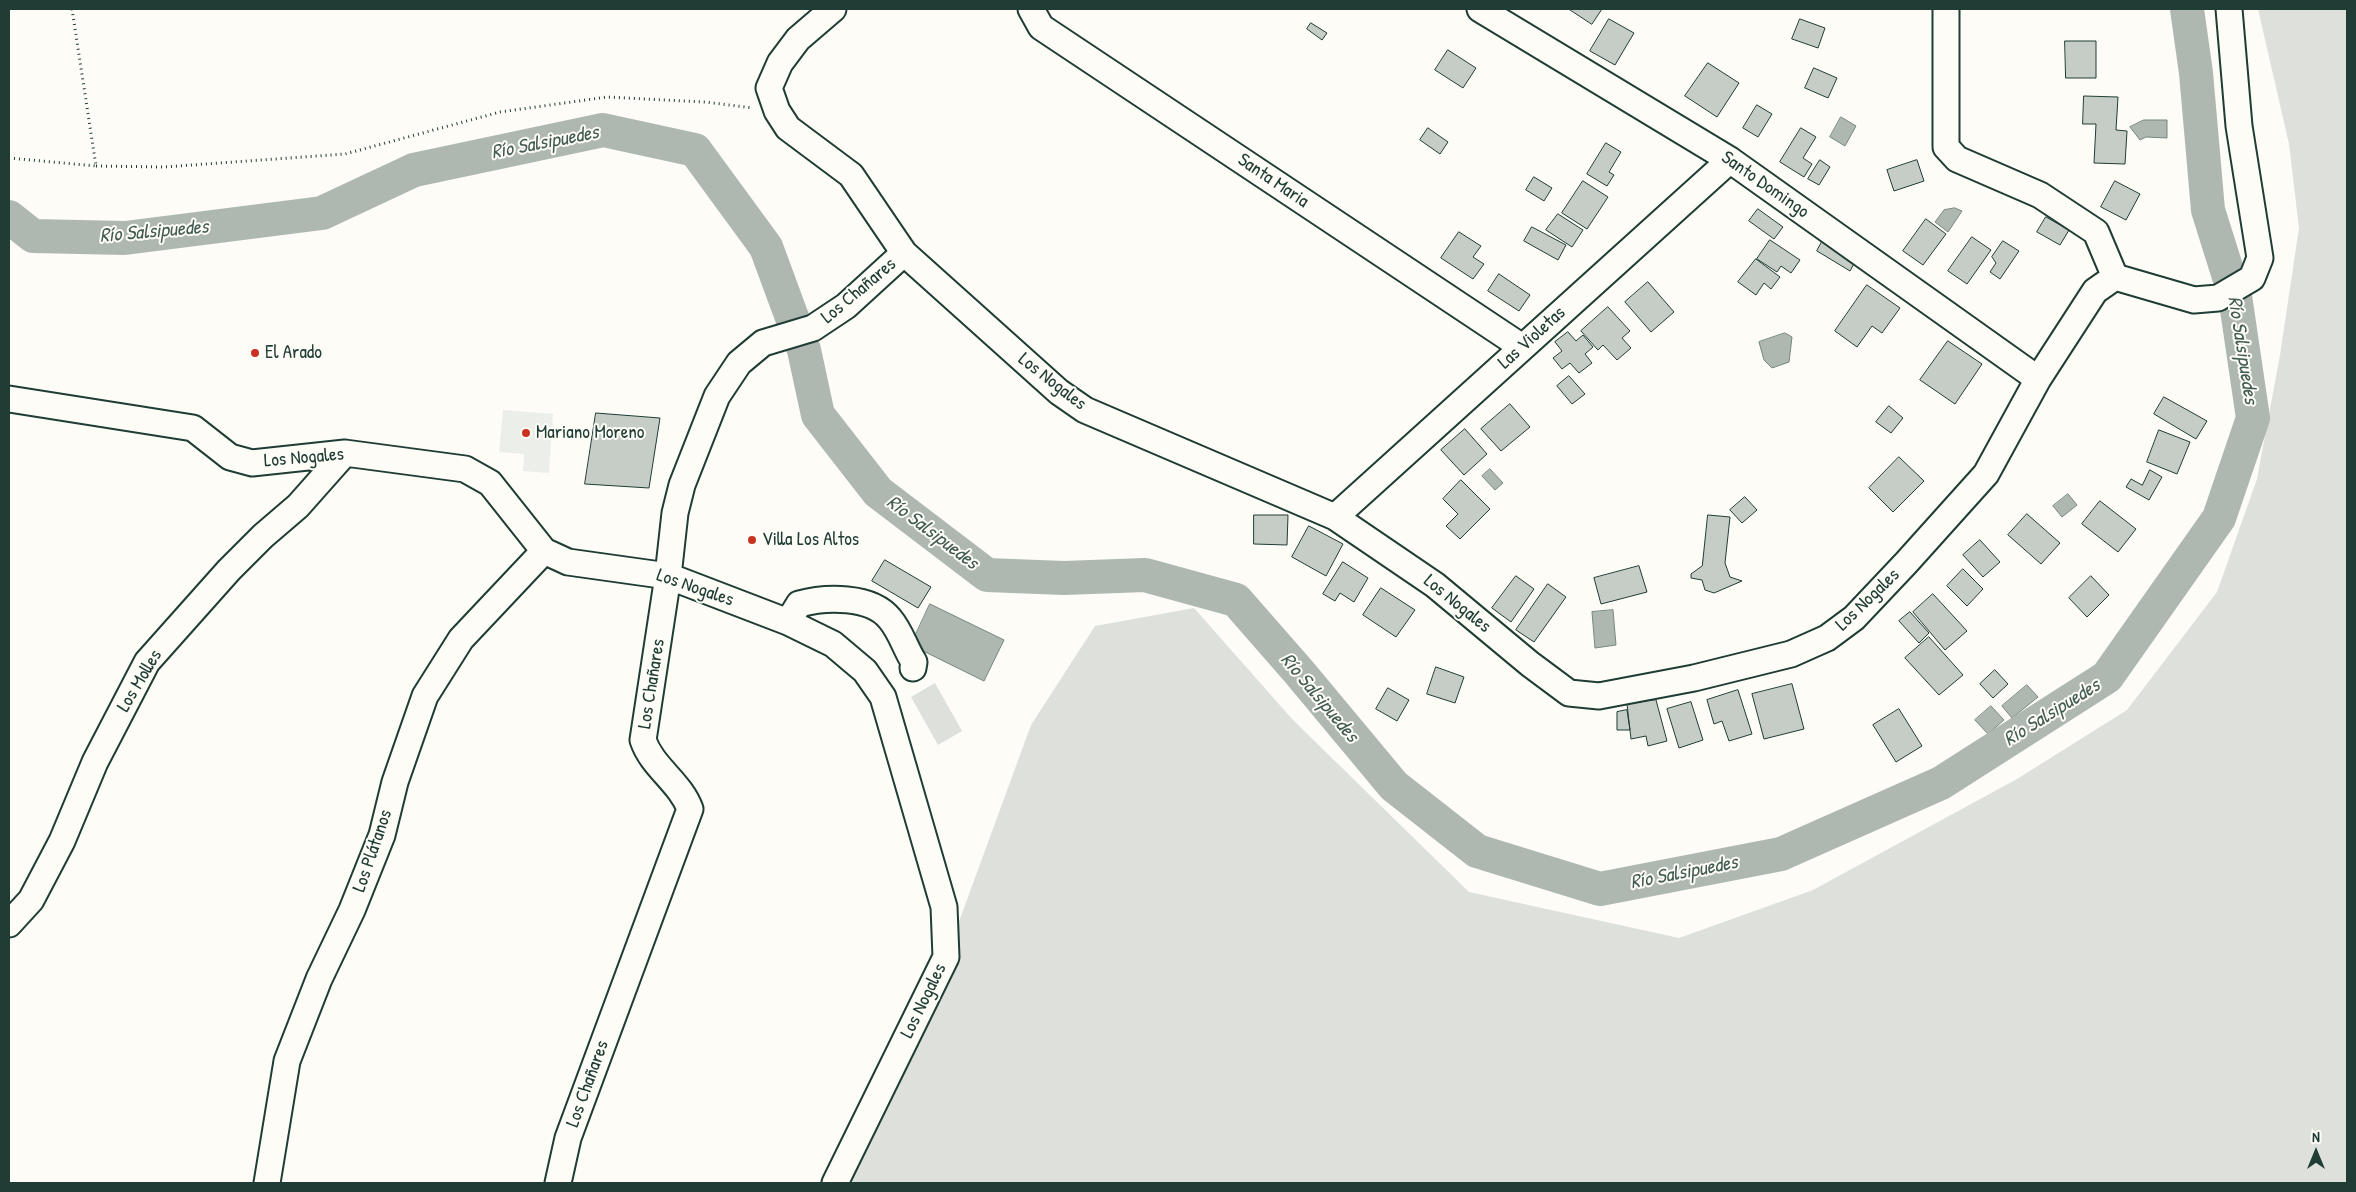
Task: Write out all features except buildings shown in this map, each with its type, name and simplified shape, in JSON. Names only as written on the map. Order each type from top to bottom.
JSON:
[{"type":"street","name":"Los Nogales","points":[[833,9],[798,39],[780,63],[769,88],[777,111],[788,128],[851,175],[904,253],[1059,392],[1085,410],[1335,517],[1435,585],[1530,664],[1569,693],[1599,696],[1694,678],[1790,654],[1827,638],[1854,618],[1906,564],[1986,474],[2038,379],[2095,291],[2115,277]]},
{"type":"street","name":"Santa Maria","points":[[1032,9],[1041,27],[1522,347]]},
{"type":"street","name":"Santo Domingo","points":[[1480,9],[1730,160],[2038,379]]},
{"type":"street","points":[[1946,9],[1946,147],[1957,159],[2040,195],[2096,232],[2115,277],[2194,300],[2218,298],[2252,278],[2260,258],[2239,126],[2230,9]]},
{"type":"street","name":"Las Violetas","points":[[1335,517],[1730,160]]},
{"type":"street","name":"Los Chañares","points":[[558,1183],[568,1138],[690,809],[685,796],[647,752],[643,740],[668,576],[675,514],[682,485],[716,396],[739,363],[763,343],[813,328],[846,306],[904,253]]},
{"type":"street","name":"Los Nogales","points":[[9,399],[193,428],[230,457],[252,463],[345,453],[465,469],[490,483],[544,551],[568,562],[668,576],[788,622],[833,644],[865,671],[883,697],[944,907],[946,957],[835,1183]]},
{"type":"street","name":"Los Molles","points":[[9,924],[31,900],[62,841],[95,762],[147,662],[229,570],[263,536],[298,506],[345,453]]},
{"type":"street","name":"Los Plátanos","points":[[267,1183],[287,1061],[319,979],[352,910],[382,835],[395,782],[425,696],[461,639],[544,551]]},
{"type":"street","points":[[788,622],[799,604],[818,599],[847,600],[873,606],[889,617],[901,634],[906,650],[914,662],[913,668]]},
{"type":"path","points":[[72,9],[96,166]]},
{"type":"path","points":[[9,158],[96,166],[173,167],[344,154],[500,112],[607,97],[705,102],[777,111]]},
{"type":"shaded area","points":[[2258,9],[2347,9],[2347,1183],[835,1183],[946,957],[1031,725],[1095,626],[1194,608],[1293,720],[1469,892],[1679,938],[1813,890],[2017,779],[2127,710],[2217,592],[2257,479],[2280,355],[2299,228],[2289,144]]},
{"type":"shaded area","points":[[1841,117],[1856,126],[1845,146],[1830,137]]},
{"type":"shaded area","points":[[2144,120],[2167,120],[2167,138],[2146,137],[2140,140],[2130,127]]},
{"type":"shaded area","points":[[1955,208],[1962,211],[1948,232],[1935,222],[1944,210]]},
{"type":"shaded area","points":[[1785,333],[1792,337],[1789,362],[1772,368],[1764,360],[1759,342]]},
{"type":"shaded area","name":"Mariano Moreno","points":[[503,410],[553,414],[549,473],[523,471],[524,454],[499,452]]},
{"type":"shaded area","points":[[1490,469],[1503,483],[1495,490],[1482,476]]},
{"type":"shaded area","points":[[2068,494],[2077,505],[2062,517],[2053,506]]},
{"type":"shaded area","points":[[930,604],[1004,640],[984,681],[911,645]]},
{"type":"shaded area","points":[[1613,610],[1616,645],[1595,648],[1592,612]]},
{"type":"shaded area","points":[[935,683],[962,731],[938,745],[911,697]]},
{"type":"shaded area","points":[[2027,685],[2038,697],[2012,718],[2002,706]]},
{"type":"shaded area","points":[[1991,706],[2004,720],[1988,734],[1975,720]]},
{"type":"waterway","name":"Río Salsipuedes","points":[[9,217],[33,236],[125,238],[322,213],[414,170],[603,130],[695,150],[766,247],[804,350],[818,415],[878,492],[987,575],[1064,578],[1145,575],[1236,600],[1394,786],[1477,851],[1600,889],[1781,854],[1941,783],[2107,677],[2219,518],[2253,418],[2235,296],[2208,210],[2196,73],[2187,9]]},
{"type":"place","name":"El Arado","points":[[255,353]]},
{"type":"place","name":"Mariano Moreno","points":[[526,433]]},
{"type":"place","name":"Villa Los Altos","points":[[752,540]]}]
